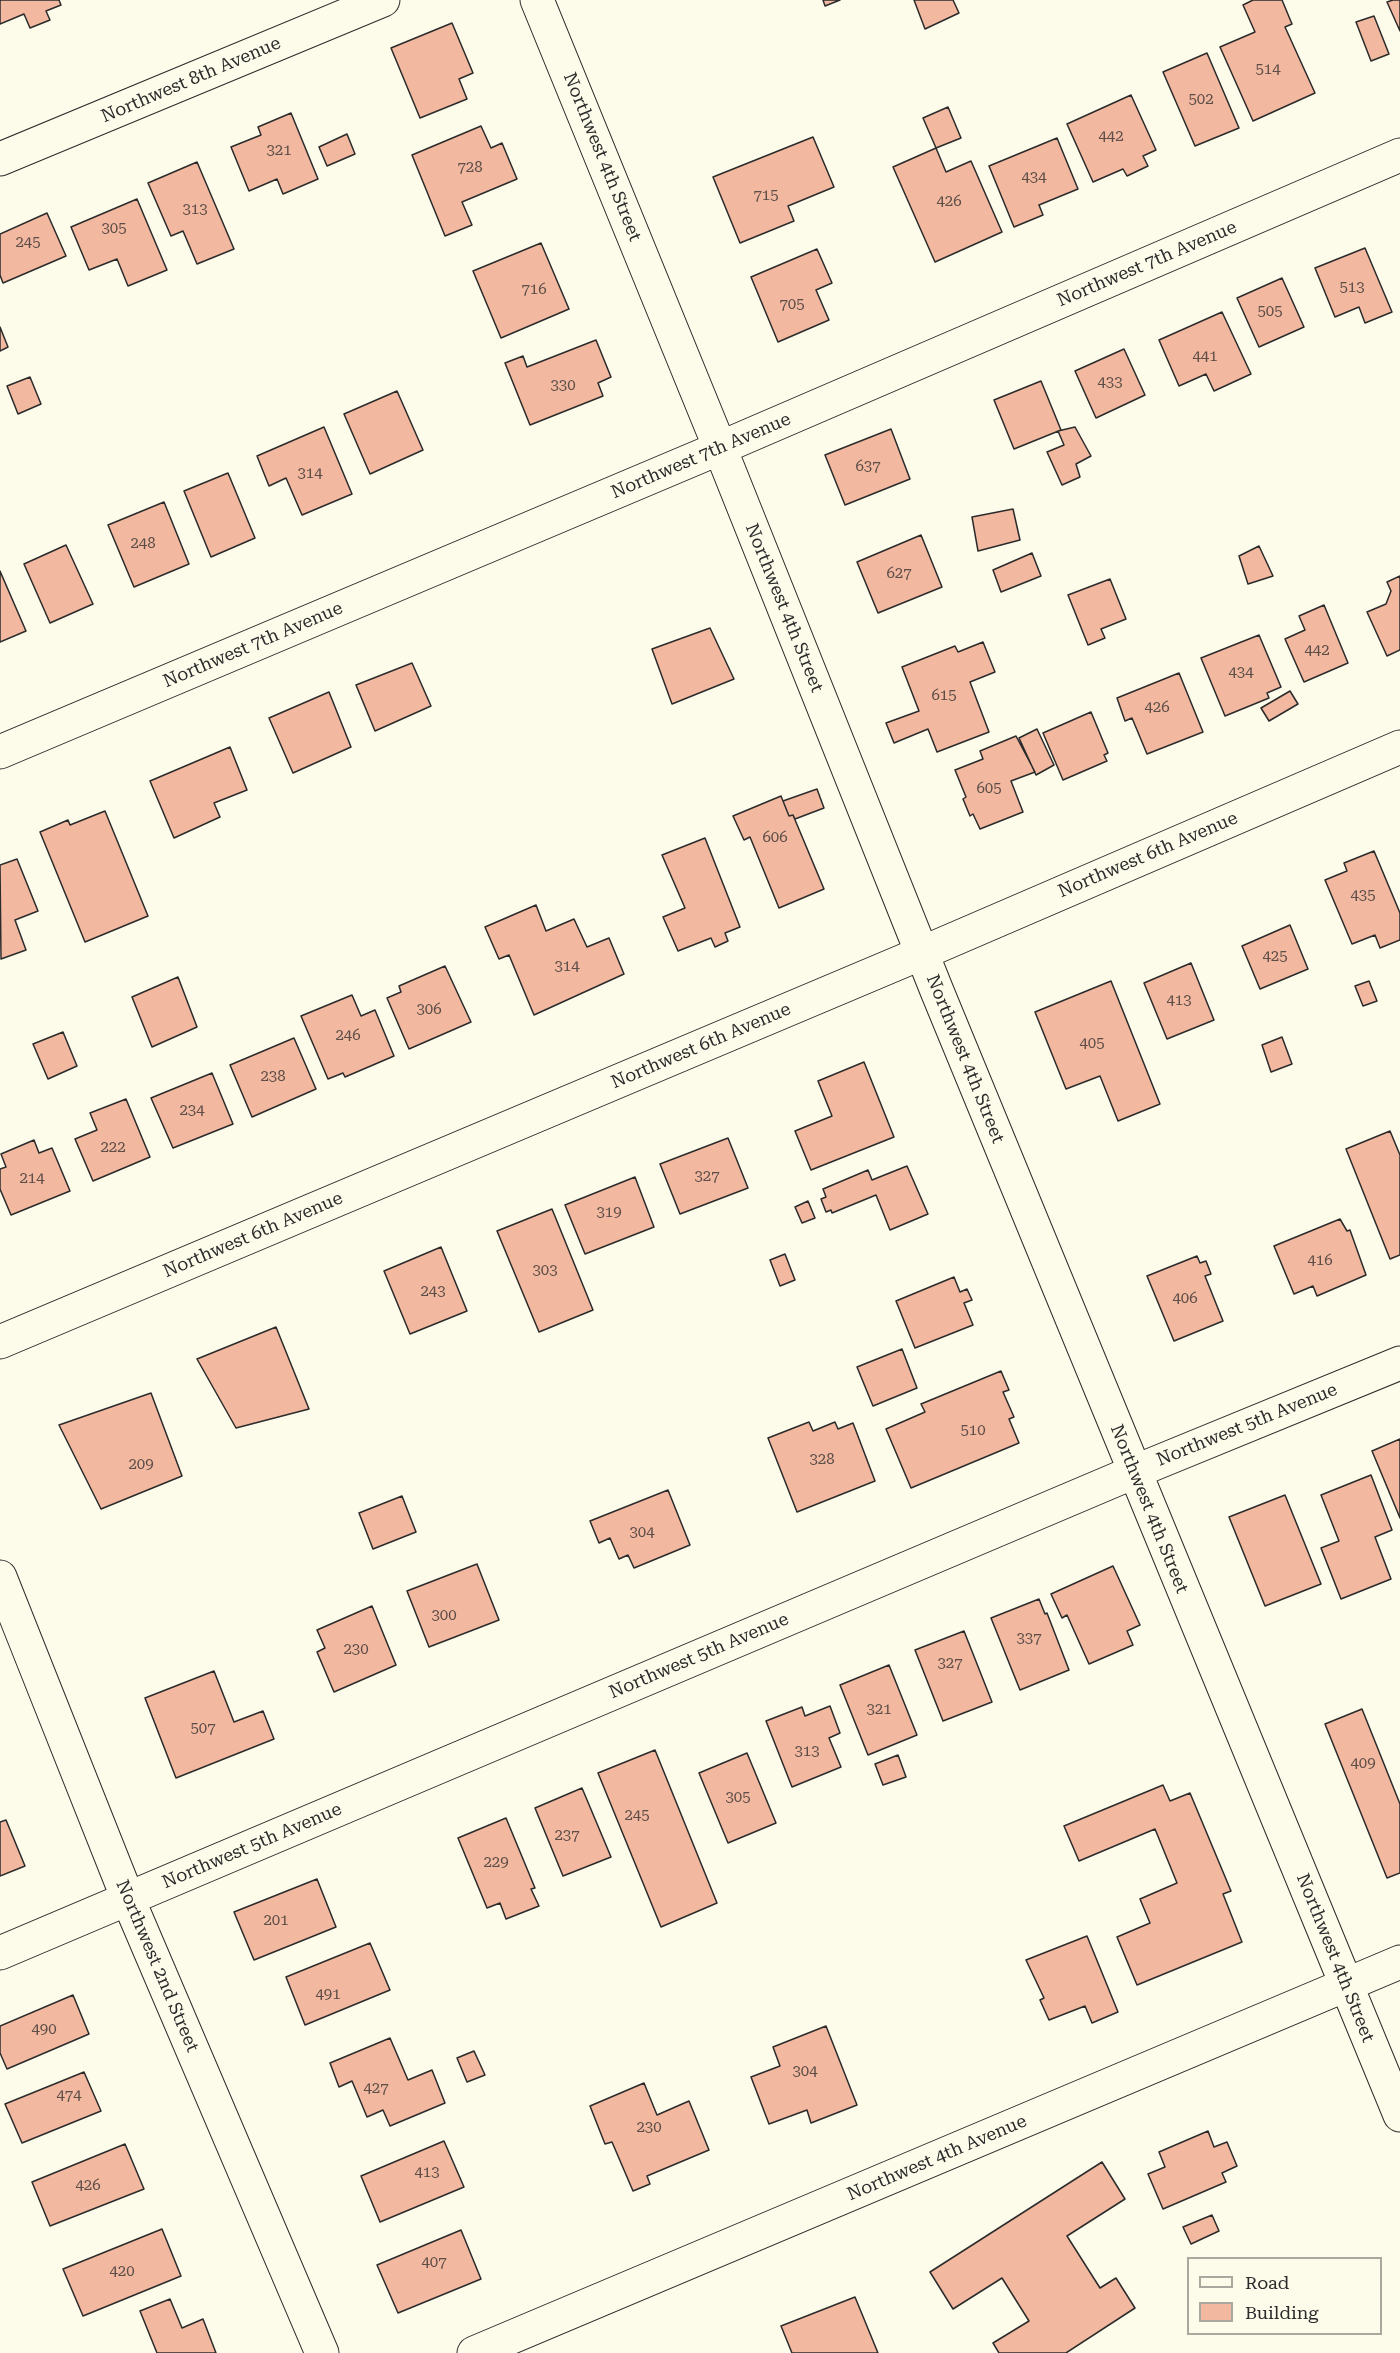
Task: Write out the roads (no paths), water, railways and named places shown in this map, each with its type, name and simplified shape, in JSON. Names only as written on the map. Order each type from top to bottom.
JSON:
[{"type":"street","name":"Northwest 8th Avenue","points":[[0,159],[382,0]]},
{"type":"street","name":"Northwest 4th Street","points":[[537,0],[720,448],[922,953],[1400,2115]]},
{"type":"street","name":"Northwest 7th Avenue","points":[[0,752],[720,448],[1400,155]]},
{"type":"street","name":"Northwest 6th Avenue","points":[[0,1342],[922,953],[1400,747]]},
{"type":"street","name":"Northwest 5th Avenue","points":[[0,1953],[1134,1472],[1400,1362]]},
{"type":"street","name":"Northwest 2nd Street","points":[[0,1577],[128,1899],[322,2353]]},
{"type":"street","name":"Northwest 4th Avenue","points":[[474,2353],[1400,1962]]}]
